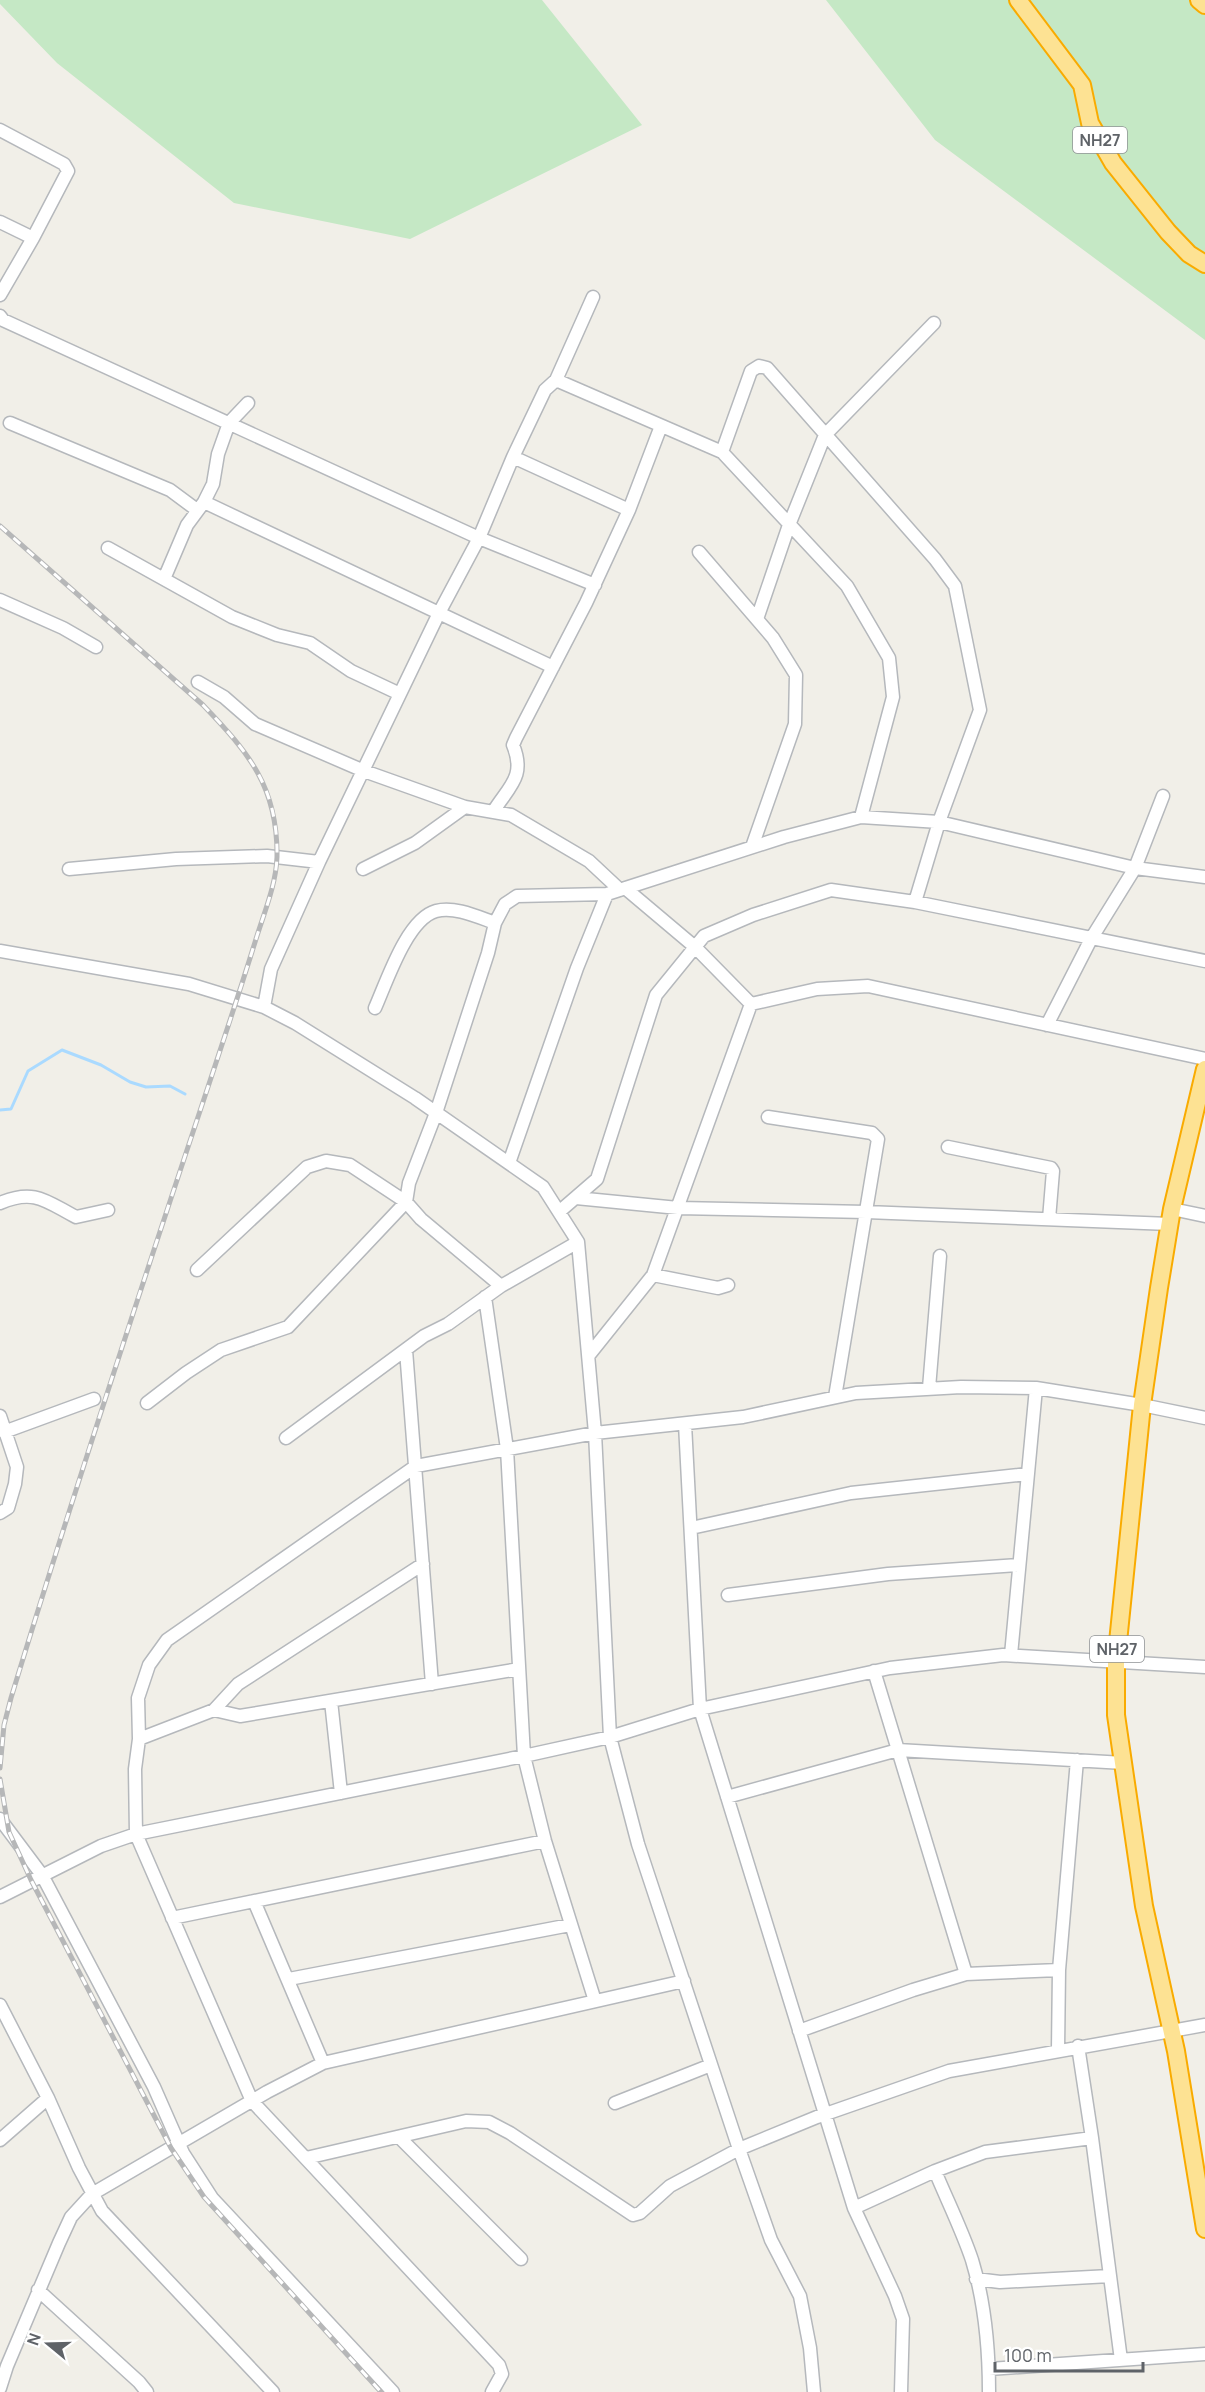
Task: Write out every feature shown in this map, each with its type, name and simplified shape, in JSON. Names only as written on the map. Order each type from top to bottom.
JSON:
[{"type":"highway","name":"NH27","points":[[1018,0],[1082,85],[1090,123],[1113,163],[1168,232],[1189,254],[1205,264]]},
{"type":"highway","points":[[1198,0],[1205,5]]},
{"type":"highway","name":"NH27","points":[[1205,1069],[1171,1216],[1142,1405],[1116,1662],[1116,1715],[1144,1906],[1172,2031],[1205,2229]]},
{"type":"street","points":[[0,130],[64,164],[68,171],[0,295]]},
{"type":"street","points":[[0,222],[33,238]]},
{"type":"street","points":[[264,1007],[271,969],[319,862],[439,613],[479,538],[513,457],[545,390],[556,380],[593,297]]},
{"type":"street","points":[[0,316],[3,320],[479,538],[595,585]]},
{"type":"street","points":[[757,619],[789,525],[825,435],[934,323]]},
{"type":"street","points":[[722,452],[751,371],[759,366],[767,368],[935,559],[955,586],[980,710],[939,822],[915,902]]},
{"type":"street","points":[[556,380],[722,452],[847,586],[889,658],[893,697],[861,817]]},
{"type":"street","points":[[164,579],[187,525],[213,484],[218,454],[229,423],[248,403]]},
{"type":"street","points":[[10,423],[170,490],[200,506],[439,613],[553,667]]},
{"type":"street","points":[[493,812],[518,777],[519,759],[513,745],[595,585],[629,510],[661,426]]},
{"type":"street","points":[[513,457],[629,510]]},
{"type":"street","points":[[108,548],[232,617],[277,635],[310,643],[351,671],[400,694]]},
{"type":"street","points":[[699,552],[773,638],[796,675],[795,724],[752,847]]},
{"type":"street","points":[[0,600],[63,628],[96,647]]},
{"type":"street","points":[[198,682],[224,697],[255,724],[364,771],[465,807],[511,815],[589,861],[695,947],[751,1004]]},
{"type":"street","points":[[1047,1025],[1091,939],[1136,868],[1163,796]]},
{"type":"street","points":[[363,869],[415,843],[465,807]]},
{"type":"street","points":[[147,1403],[221,1350],[288,1327],[406,1202],[409,1183],[436,1113],[488,953],[495,923],[505,904],[517,896],[607,894],[752,847],[861,817],[939,822],[1136,868],[1205,877]]},
{"type":"street","points":[[69,869],[176,859],[277,856],[319,862]]},
{"type":"street","points":[[560,1211],[597,1179],[656,995],[704,936],[753,915],[831,890],[915,902],[1205,961]]},
{"type":"street","points":[[509,1163],[577,968],[607,894]]},
{"type":"street","points":[[375,1008],[410,932],[422,919],[437,911],[459,911],[495,923]]},
{"type":"street","points":[[0,951],[189,984],[264,1007],[295,1023],[436,1113],[543,1187],[579,1242],[595,1433],[610,1737],[638,1844],[711,2065],[771,2240],[800,2296],[810,2348],[814,2392]]},
{"type":"street","points":[[751,1004],[817,989],[868,986],[1205,1059]]},
{"type":"street","points":[[589,1354],[653,1275],[751,1004]]},
{"type":"street","points":[[768,1117],[872,1133],[878,1139],[835,1397]]},
{"type":"street","points":[[948,1146],[1051,1168],[1053,1171],[1049,1219]]},
{"type":"street","points":[[197,1270],[307,1167],[326,1161],[350,1165],[406,1202],[421,1219],[501,1286]]},
{"type":"street","points":[[0,1203],[36,1197],[47,1199],[76,1216],[108,1210]]},
{"type":"street","points":[[576,1198],[678,1208],[1049,1219],[1205,1216]]},
{"type":"street","points":[[286,1438],[424,1336],[448,1324],[501,1286],[579,1242]]},
{"type":"street","points":[[929,1388],[940,1256]]},
{"type":"street","points":[[653,1275],[718,1288],[728,1285]]},
{"type":"street","points":[[485,1297],[507,1449],[524,1756],[545,1841],[595,2001]]},
{"type":"street","points":[[406,1350],[432,1684]]},
{"type":"street","points":[[492,2392],[502,2374],[499,2365],[252,2101],[172,1918],[136,1834],[135,1769],[139,1739],[138,1698],[149,1665],[167,1640],[416,1466],[595,1433],[743,1417],[856,1393],[929,1388],[1036,1388],[1205,1418]]},
{"type":"street","points":[[1011,1655],[1036,1388]]},
{"type":"street","points":[[3,1435],[94,1399]]},
{"type":"street","points":[[0,1416],[3,1435],[17,1467],[8,1508],[0,1514]]},
{"type":"street","points":[[685,1424],[700,1709],[854,2208],[895,2296],[903,2319],[901,2392]]},
{"type":"street","points":[[691,1528],[850,1493],[1028,1474]]},
{"type":"street","points":[[139,1739],[214,1710],[238,1684],[423,1564]]},
{"type":"street","points":[[728,1595],[888,1574],[1019,1565]]},
{"type":"street","points":[[0,1897],[102,1846],[136,1834],[524,1756],[610,1737],[700,1709],[874,1671],[1011,1655],[1205,1667]]},
{"type":"street","points":[[214,1710],[240,1716],[519,1669]]},
{"type":"street","points":[[874,1671],[966,1974]]},
{"type":"street","points":[[331,1701],[341,1792]]},
{"type":"street","points":[[727,1797],[898,1750],[1124,1763]]},
{"type":"street","points":[[1058,2050],[1059,1970],[1077,1760]]},
{"type":"street","points":[[0,1819],[42,1875],[154,2087],[179,2144],[212,2199],[389,2391]]},
{"type":"street","points":[[172,1918],[545,1841]]},
{"type":"street","points":[[254,1901],[323,2063]]},
{"type":"street","points":[[289,1979],[570,1925]]},
{"type":"street","points":[[799,2031],[913,1990],[966,1974],[1059,1970]]},
{"type":"street","points":[[0,2388],[38,2290],[71,2217],[92,2194],[252,2101],[323,2063],[684,1981]]},
{"type":"street","points":[[0,2005],[48,2098],[79,2169],[102,2211],[273,2392]]},
{"type":"street","points":[[306,2158],[466,2121],[489,2122],[510,2133],[633,2215],[640,2213],[670,2186],[740,2149],[825,2114],[949,2071],[1205,2025]]},
{"type":"street","points":[[1078,2046],[1121,2360]]},
{"type":"street","points":[[615,2103],[711,2065]]},
{"type":"street","points":[[0,2140],[48,2098]]},
{"type":"street","points":[[399,2137],[521,2259]]},
{"type":"street","points":[[854,2208],[935,2171],[985,2152],[1092,2138]]},
{"type":"street","points":[[935,2171],[971,2260],[976,2279],[985,2316],[989,2392]]},
{"type":"street","points":[[976,2279],[1000,2282],[1110,2276]]},
{"type":"street","points":[[38,2290],[139,2382],[147,2392]]},
{"type":"street","points":[[989,2369],[1205,2354]]},
{"type":"green space","points":[[0,0],[542,0],[642,125],[410,239],[234,203],[57,63],[0,4]]},
{"type":"green space","points":[[826,0],[1205,0],[1205,340],[935,140]]},
{"type":"waterway","points":[[0,1110],[11,1109],[28,1071],[62,1050],[101,1065],[130,1082],[146,1087],[170,1086],[185,1094]]},
{"type":"railway","points":[[0,526],[203,705],[234,739],[258,773],[266,791],[276,832],[277,857],[266,909],[104,1404],[11,1698],[4,1725],[0,1768]]},
{"type":"railway","points":[[0,1779],[9,1832],[31,1880],[171,2148],[204,2197],[381,2392]]}]
